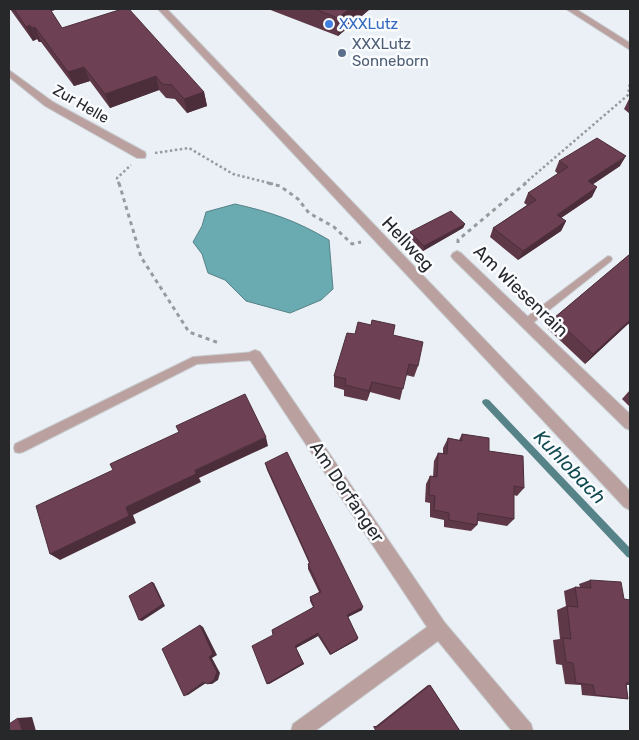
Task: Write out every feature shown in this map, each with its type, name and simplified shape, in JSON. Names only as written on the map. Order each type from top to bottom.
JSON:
[{"type":"street","name":"Hellweg","points":[[162,9],[630,502]]},
{"type":"street","points":[[570,9],[630,47]]},
{"type":"street","name":"Zur Helle","points":[[9,73],[49,104],[141,155]]},
{"type":"street","name":"Am Wiesenrain","points":[[457,256],[628,417]]},
{"type":"street","name":"Am Dorfanger","points":[[255,356],[439,629],[524,731]]},
{"type":"street","points":[[300,731],[439,629]]},
{"type":"lane","points":[[526,323],[608,259]]},
{"type":"lane","points":[[19,448],[196,360],[255,356]]},
{"type":"path","name":"Am Wiesenrain","points":[[457,256],[458,240],[576,142],[628,95],[630,83]]},
{"type":"path","points":[[222,344],[189,332],[141,257],[117,178],[141,155],[189,148],[233,174],[280,186],[298,199],[310,213],[334,227],[352,244],[379,238]]},
{"type":"water","points":[[235,204],[284,218],[306,227],[329,240],[333,289],[321,300],[290,313],[246,301],[225,280],[208,273],[202,254],[193,242],[202,226],[206,212]]},
{"type":"building","points":[[14,9],[50,9],[62,28],[122,9],[129,9],[204,92],[184,99],[172,85],[162,84],[156,76],[105,94],[84,67],[68,72],[35,27],[32,28],[30,25],[26,27]]},
{"type":"building","points":[[315,9],[349,9],[338,18]]},
{"type":"building","points":[[597,138],[626,156],[588,181],[597,187],[557,215],[566,221],[523,251],[493,228],[536,200],[528,193],[568,167],[559,161]]},
{"type":"building","points":[[451,211],[465,224],[424,246],[410,232]]},
{"type":"building","points":[[630,254],[630,320],[593,354],[554,318]]},
{"type":"building","points":[[372,320],[395,325],[393,335],[423,342],[418,366],[409,364],[403,389],[372,382],[369,391],[345,385],[346,379],[334,376],[347,333],[355,334],[358,322],[371,325]]},
{"type":"building","points":[[245,394],[266,437],[195,470],[196,474],[126,507],[129,516],[50,554],[36,506],[113,470],[110,464],[179,432],[176,426]]},
{"type":"building","points":[[462,434],[489,438],[489,451],[523,456],[524,488],[514,486],[514,519],[478,513],[477,525],[449,520],[449,513],[434,510],[435,496],[429,495],[430,476],[437,477],[438,453],[447,454],[448,438],[462,441]]},
{"type":"building","points":[[287,452],[363,607],[347,615],[358,638],[331,654],[318,633],[295,646],[303,663],[267,684],[252,646],[273,635],[272,630],[314,607],[310,597],[321,592],[265,463]]},
{"type":"building","points":[[590,580],[621,582],[624,599],[630,600],[630,683],[626,683],[628,699],[595,695],[593,685],[576,683],[573,663],[566,662],[563,638],[571,639],[567,606],[578,607],[575,587],[591,588]]},
{"type":"building","points":[[152,582],[163,604],[139,620],[129,596]]},
{"type":"building","points":[[200,625],[213,654],[209,657],[217,672],[214,680],[208,684],[203,682],[184,696],[162,649]]},
{"type":"building","points":[[430,685],[460,731],[376,731],[374,727],[377,727]]},
{"type":"building","points":[[18,718],[22,731],[9,731],[9,724]]},
{"type":"waterway","name":"Kuhlobach","points":[[486,402],[630,554]]},
{"type":"place","name":"XXXLutz","points":[[329,24]]},
{"type":"place","name":"XXXLutz Sonneborn","points":[[342,53]]}]
